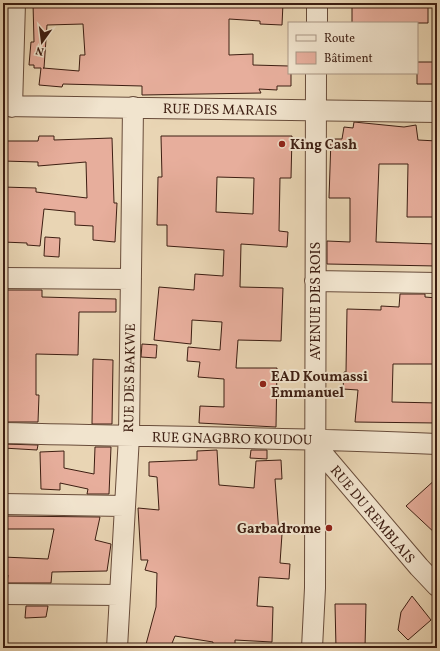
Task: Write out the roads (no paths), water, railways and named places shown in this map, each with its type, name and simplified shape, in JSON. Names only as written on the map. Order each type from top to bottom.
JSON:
[{"type":"street","points":[[8,107],[15,3]]},
{"type":"street","points":[[316,22],[317,3]]},
{"type":"street","name":"AVENUE DES ROIS","points":[[312,648],[314,588],[316,74]]},
{"type":"street","name":"RUE DES MARAIS","points":[[8,107],[133,107],[316,112],[437,112]]},
{"type":"street","name":"RUE DES BAKWE","points":[[117,648],[129,436],[133,107]]},
{"type":"street","points":[[3,278],[131,279]]},
{"type":"street","points":[[315,281],[437,283]]},
{"type":"street","name":"RUE GNAGBRO KOUDOU","points":[[3,433],[314,438],[437,444]]},
{"type":"street","name":"RUE DU REMBLAIS","points":[[314,438],[322,453],[437,586]]},
{"type":"street","points":[[3,504],[124,506]]},
{"type":"street","points":[[3,594],[120,595]]},
{"type":"place","name":"King Cash","points":[[282,144]]},
{"type":"place","name":"EAD Koumassi Emmanuel","points":[[263,384]]},
{"type":"place","name":"Garbadrome","points":[[329,528]]}]
